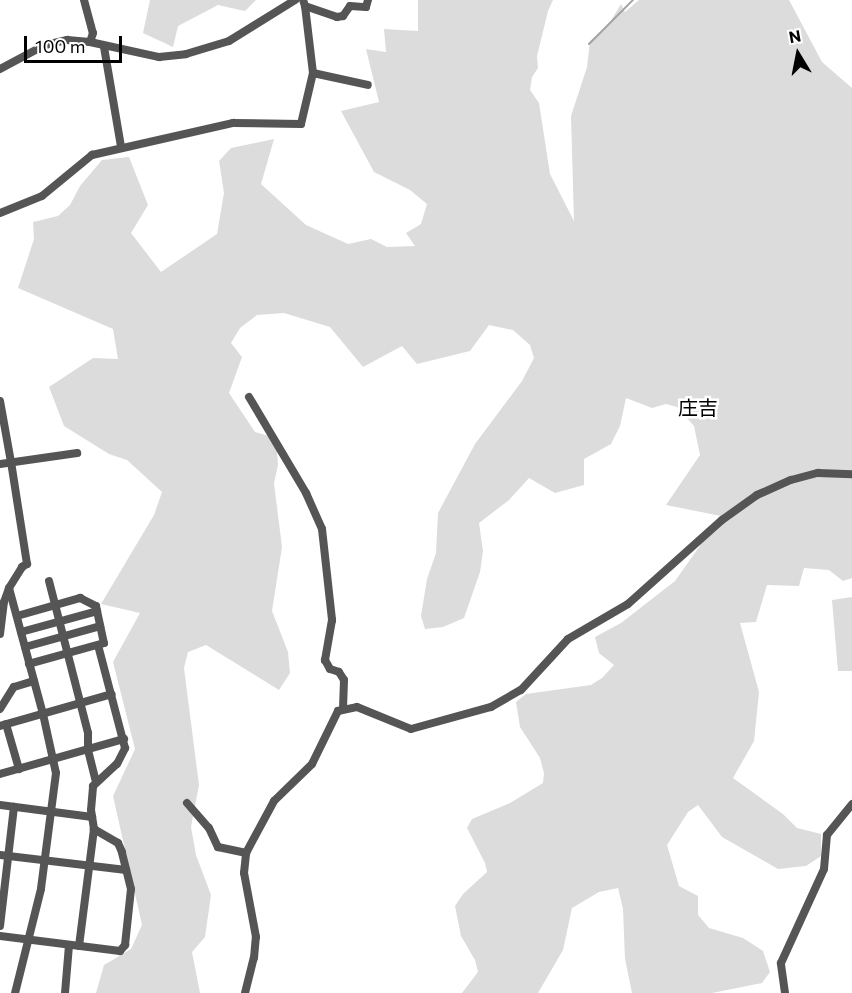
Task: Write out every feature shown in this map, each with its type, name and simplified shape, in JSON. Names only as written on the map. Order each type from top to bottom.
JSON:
[{"type":"street","points":[[84,0],[93,33],[90,42]]},
{"type":"street","points":[[0,69],[45,45],[67,40],[90,42],[104,47],[159,57],[186,54],[235,38],[296,0]]},
{"type":"street","points":[[0,213],[42,196],[92,155],[121,146],[189,135],[233,123],[301,124],[313,73],[304,3],[337,16],[343,16],[350,6],[366,7],[368,0]]},
{"type":"street","points":[[104,47],[121,146]]},
{"type":"street","points":[[313,73],[368,85]]},
{"type":"street","points":[[249,397],[313,507],[322,529],[332,620],[325,660],[330,669],[339,672],[344,680],[343,708]]},
{"type":"street","points":[[0,401],[27,564],[22,567],[9,588],[4,602],[0,634]]},
{"type":"street","points":[[0,464],[77,453]]},
{"type":"street","points":[[245,993],[254,958],[256,937],[244,873],[246,853],[274,801],[312,764],[333,717],[343,708],[357,707],[368,710],[386,720],[411,729],[491,706],[521,690],[568,639],[628,604],[722,520],[757,495],[791,480],[818,473],[852,474]]},
{"type":"street","points":[[49,581],[88,734],[88,750],[96,781]]},
{"type":"street","points":[[9,588],[54,760],[46,860],[15,993]]},
{"type":"street","points":[[16,616],[80,598],[96,606],[104,643],[29,663]]},
{"type":"street","points":[[21,632],[97,611]]},
{"type":"street","points":[[25,647],[100,626]]},
{"type":"street","points":[[65,993],[94,829],[91,794],[96,781],[120,759],[125,748],[98,645]]},
{"type":"street","points":[[0,709],[14,687],[34,681]]},
{"type":"street","points":[[19,769],[3,725],[112,694]]},
{"type":"street","points":[[0,774],[124,740]]},
{"type":"street","points":[[187,804],[208,828],[219,847],[246,853]]},
{"type":"street","points":[[785,993],[781,963],[824,869],[827,835],[852,804]]},
{"type":"street","points":[[0,805],[92,817]]},
{"type":"street","points":[[0,926],[4,855],[14,807]]},
{"type":"street","points":[[0,936],[120,951],[125,945],[131,890],[118,843],[94,829]]},
{"type":"street","points":[[4,855],[126,870]]},
{"type":"shaded area","points":[[150,0],[256,0],[245,11],[218,5],[178,26],[173,47],[143,33]]},
{"type":"shaded area","points":[[418,0],[553,0],[537,56],[538,68],[532,77],[530,90],[539,103],[550,174],[574,221],[571,116],[587,67],[590,41],[607,27],[621,4],[625,12],[639,0],[789,0],[822,62],[852,88],[852,578],[843,581],[829,570],[804,568],[799,586],[767,585],[756,622],[740,623],[759,692],[754,741],[733,778],[783,814],[797,828],[821,834],[821,856],[806,866],[778,869],[722,837],[698,805],[688,812],[667,845],[679,886],[698,896],[698,915],[709,928],[743,938],[763,951],[770,972],[762,983],[712,993],[632,993],[625,959],[623,909],[618,888],[599,892],[572,908],[563,950],[538,993],[462,993],[478,972],[475,960],[461,936],[455,906],[463,894],[487,872],[485,863],[467,828],[472,819],[510,803],[543,783],[544,773],[540,758],[520,727],[516,702],[526,694],[591,685],[602,678],[614,665],[599,653],[595,637],[621,623],[675,581],[721,516],[666,505],[700,455],[694,426],[677,407],[666,404],[652,408],[626,398],[620,426],[611,444],[584,459],[584,485],[555,493],[529,478],[509,500],[479,523],[483,551],[480,572],[464,618],[443,627],[425,629],[421,616],[427,579],[436,553],[438,513],[475,444],[522,381],[534,358],[530,345],[513,330],[489,325],[470,351],[417,364],[402,346],[363,367],[330,327],[284,313],[257,315],[240,328],[231,343],[242,357],[229,393],[255,432],[276,438],[278,465],[274,483],[282,547],[272,611],[288,652],[290,673],[279,690],[206,645],[188,652],[184,668],[199,785],[191,827],[196,855],[211,895],[205,937],[192,952],[200,993],[96,993],[104,965],[131,949],[142,925],[113,796],[135,749],[113,662],[140,613],[101,604],[154,515],[162,492],[127,460],[109,454],[64,426],[49,387],[93,358],[118,359],[113,329],[18,288],[34,239],[33,222],[58,216],[70,205],[80,186],[102,160],[129,157],[148,205],[131,233],[161,272],[217,234],[224,193],[219,161],[231,148],[274,139],[261,184],[306,225],[348,244],[371,239],[387,247],[415,246],[406,233],[421,224],[427,204],[410,190],[374,172],[341,111],[379,102],[366,49],[386,52],[384,29],[418,31]]},
{"type":"shaded area","points":[[852,597],[852,671],[838,671],[832,600]]},
{"type":"waterway","points":[[589,44],[633,0]]},
{"type":"district","name":"庄吉","points":[[698,407]]}]
